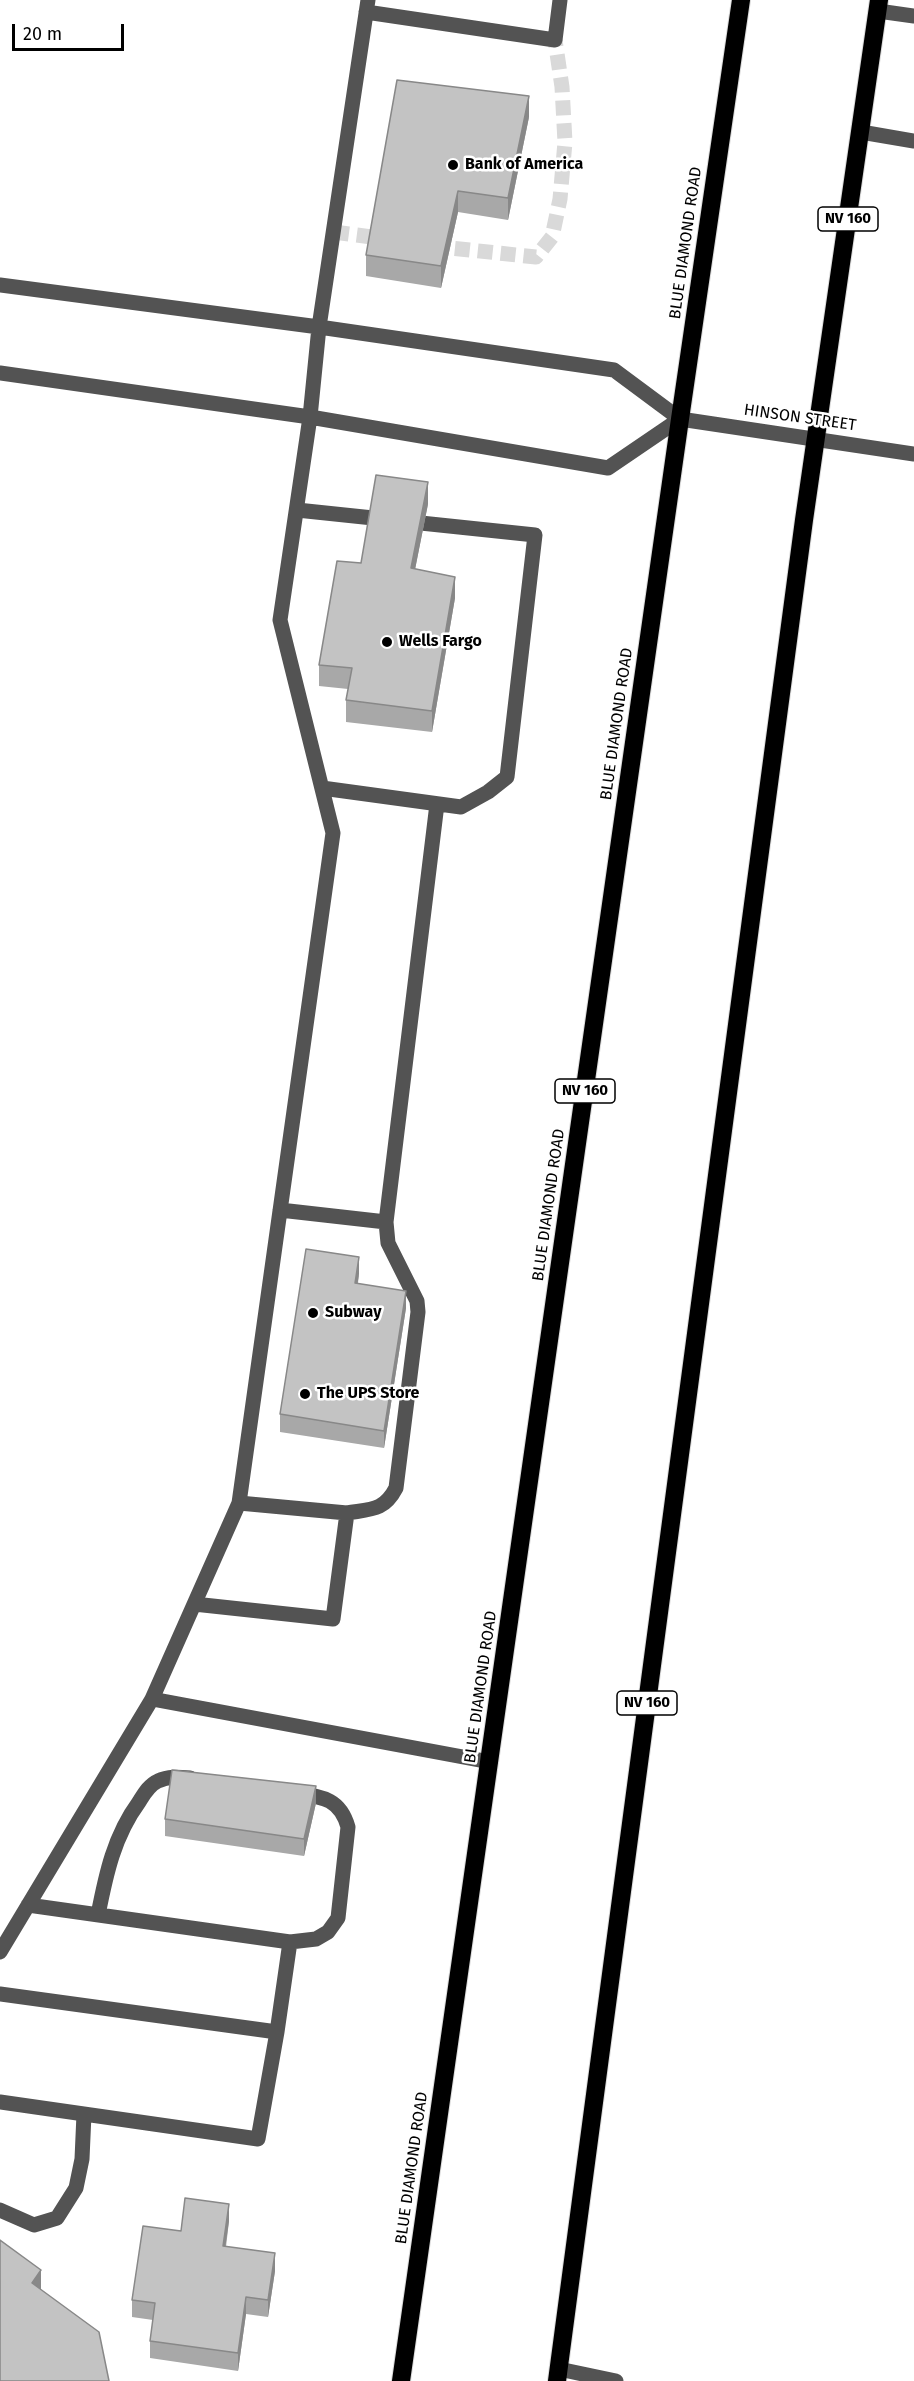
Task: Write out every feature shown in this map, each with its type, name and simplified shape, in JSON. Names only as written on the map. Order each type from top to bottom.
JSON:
[{"type":"highway","name":"BLUE DIAMOND ROAD","points":[[400,2378],[741,0]]},
{"type":"highway","name":"NV 160","points":[[558,2375],[815,438],[879,5]]},
{"type":"street","points":[[0,1952],[152,1699],[239,1503],[333,833],[280,620],[310,417],[319,327],[367,6],[555,40],[560,0]]},
{"type":"street","points":[[879,5],[914,16]]},
{"type":"street","points":[[861,132],[914,141]]},
{"type":"street","points":[[0,285],[319,327],[614,370],[680,419],[608,468],[310,417],[0,373]]},
{"type":"street","name":"HINSON STREET","points":[[680,419],[914,454]]},
{"type":"street","points":[[297,510],[535,535],[507,777],[489,792],[461,807],[322,788]]},
{"type":"street","points":[[239,1503],[347,1513],[380,1507],[390,1499],[396,1488],[418,1312],[417,1301],[388,1243],[386,1222],[437,804]]},
{"type":"street","points":[[280,1210],[386,1222]]},
{"type":"street","points":[[195,1604],[333,1619],[347,1513]]},
{"type":"street","points":[[152,1699],[490,1762]]},
{"type":"street","points":[[98,1915],[110,1859],[127,1818],[149,1788],[158,1781],[177,1776],[200,1780]]},
{"type":"street","points":[[28,1905],[290,1942],[316,1939],[328,1932],[338,1917],[348,1827],[344,1814],[323,1797],[278,1791]]},
{"type":"street","points":[[0,2102],[258,2139],[290,1942]]},
{"type":"street","points":[[0,1994],[277,2032]]},
{"type":"street","points":[[0,2210],[34,2225],[57,2217],[76,2188],[82,2159],[84,2114]]},
{"type":"street","points":[[558,2375],[616,2381]]},
{"type":"building","name":"Bank of America","points":[[397,80],[529,96],[508,198],[458,191],[441,266],[366,255]]},
{"type":"building","name":"Wells Fargo","points":[[376,475],[428,482],[411,568],[455,577],[432,711],[346,700],[352,668],[319,665],[337,561],[361,563]]},
{"type":"building","points":[[306,1249],[359,1257],[355,1283],[406,1291],[384,1431],[280,1414]]},
{"type":"building","points":[[172,1770],[316,1786],[304,1839],[165,1819]]},
{"type":"building","points":[[185,2198],[229,2204],[223,2246],[275,2253],[268,2300],[246,2297],[238,2353],[150,2341],[155,2303],[132,2300],[143,2226],[181,2231]]},
{"type":"building","points":[[0,2240],[41,2270],[32,2283],[99,2332],[109,2381],[0,2381]]},
{"type":"tunnel","points":[[432,246],[536,257],[552,237],[560,199],[565,142],[562,87],[555,40]]},
{"type":"tunnel","points":[[334,232],[387,239]]},
{"type":"place","name":"Bank of America","points":[[453,165]]},
{"type":"place","name":"Wells Fargo","points":[[387,642]]},
{"type":"place","name":"Subway","points":[[313,1313]]},
{"type":"place","name":"The UPS Store","points":[[305,1394]]}]
